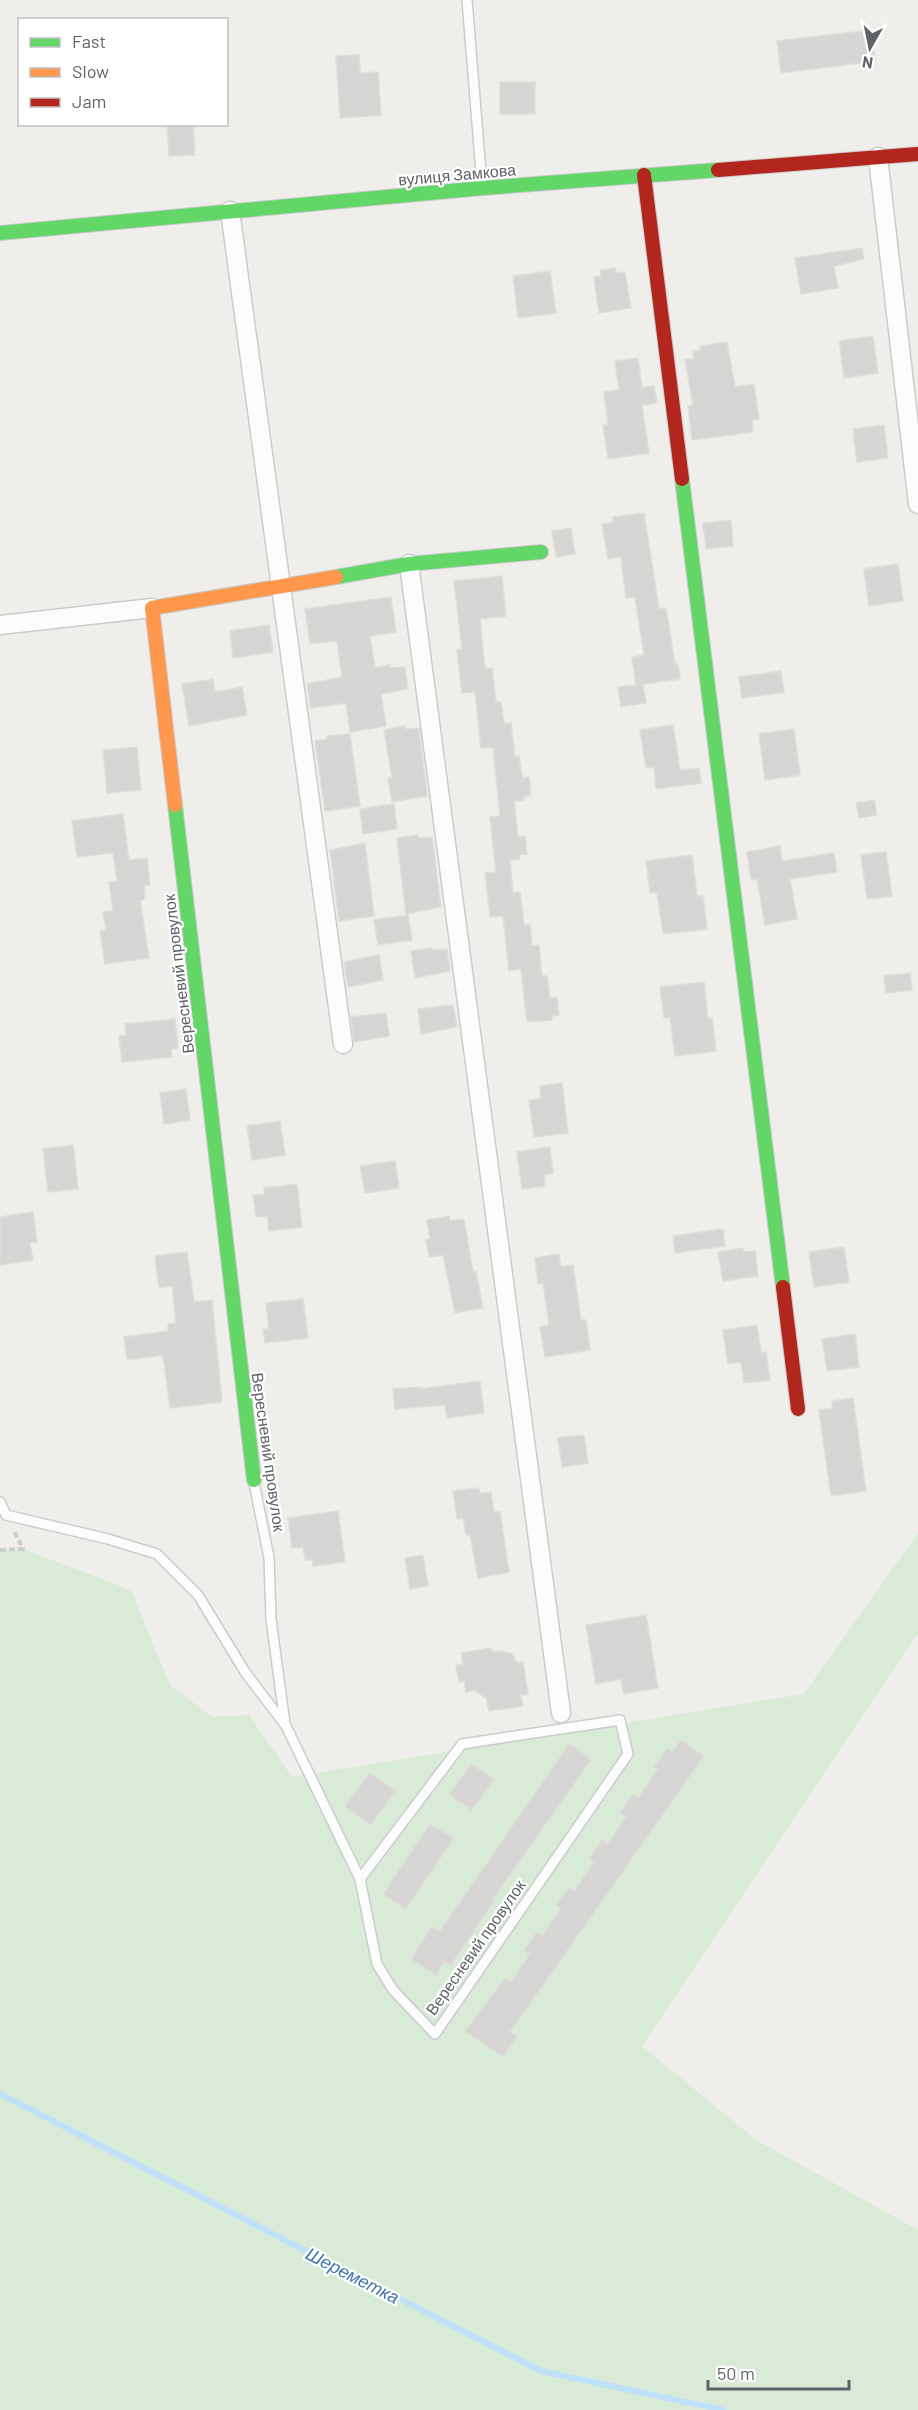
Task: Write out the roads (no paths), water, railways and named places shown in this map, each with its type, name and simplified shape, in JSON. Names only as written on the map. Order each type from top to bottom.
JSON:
[{"type":"street","name":"вулиця Замкова","points":[[0,233],[483,188],[918,154]]},
{"type":"street","points":[[878,157],[918,504]]},
{"type":"street","points":[[645,175],[798,1409]]},
{"type":"street","points":[[230,211],[343,1044]]},
{"type":"street","points":[[0,625],[152,609],[409,564],[541,552]]},
{"type":"street","points":[[409,564],[561,1713]]},
{"type":"street","name":"Вересневий провулок","points":[[152,609],[254,1480]]},
{"type":"lane","points":[[467,0],[483,188]]},
{"type":"lane","name":"Вересневий провулок","points":[[254,1480],[269,1557],[271,1619],[286,1726]]},
{"type":"lane","points":[[0,1502],[6,1515],[108,1539],[157,1554],[198,1595],[245,1672],[286,1726],[360,1879]]},
{"type":"lane","name":"Вересневий провулок","points":[[620,1720],[628,1754],[435,2034],[393,1990],[377,1964],[360,1879],[462,1744],[620,1720]]},
{"type":"waterway","name":"Шереметка","points":[[0,2094],[541,2371],[723,2410]]}]
